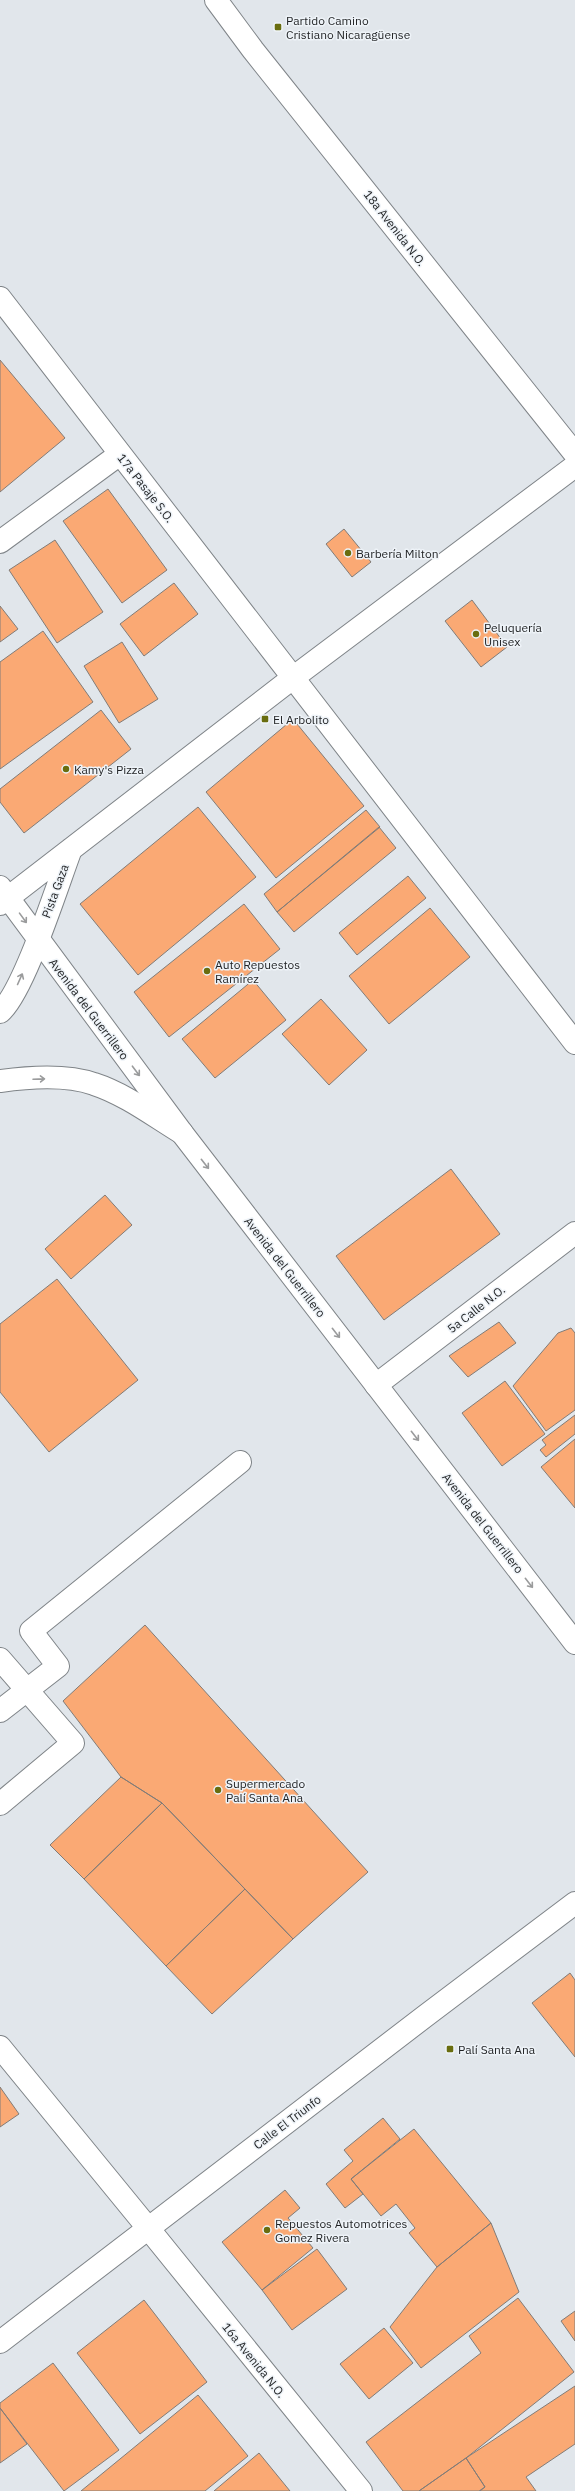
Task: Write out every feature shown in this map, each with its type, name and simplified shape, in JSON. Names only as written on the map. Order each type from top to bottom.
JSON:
[{"type":"street","name":"18a Avenida N.O.","points":[[216,0],[253,50],[575,454]]},
{"type":"street","name":"17a Pasaje S.O.","points":[[0,298],[575,1043]]},
{"type":"street","points":[[0,542],[120,454]]},
{"type":"street","points":[[71,849],[294,677],[575,466]]},
{"type":"street","name":"Pista Gaza","points":[[3,896],[71,849]]},
{"type":"street","name":"Pista Gaza","points":[[0,1012],[7,1006],[37,939],[71,849]]},
{"type":"street","name":"Avenida del Guerrillero","points":[[3,896],[37,939],[182,1133],[575,1643]]},
{"type":"street","points":[[0,1081],[66,1078],[93,1084],[118,1094],[182,1133]]},
{"type":"street","name":"5a Calle N.O.","points":[[376,1386],[575,1233]]},
{"type":"street","points":[[0,1711],[58,1666],[31,1631],[240,1462]]},
{"type":"street","points":[[0,1659],[73,1743],[0,1804]]},
{"type":"street","name":"Calle El Triunfo","points":[[0,2342],[575,1903]]},
{"type":"street","name":"16a Avenida N.O.","points":[[0,2047],[361,2491]]},
{"type":"building","points":[[0,360],[65,438],[0,492]]},
{"type":"building","points":[[108,489],[167,570],[122,603],[63,521]]},
{"type":"building","name":"Barbería Milton","points":[[344,529],[371,562],[352,577],[326,544]]},
{"type":"building","points":[[55,540],[103,612],[57,643],[9,570]]},
{"type":"building","points":[[174,583],[198,614],[144,656],[120,624]]},
{"type":"building","name":"Peluquería Unisex","points":[[472,600],[507,647],[481,667],[445,621]]},
{"type":"building","points":[[0,606],[18,629],[0,642]]},
{"type":"building","points":[[43,631],[93,702],[0,769],[0,662]]},
{"type":"building","points":[[122,642],[158,699],[119,723],[84,666]]},
{"type":"building","name":"Kamy's Pizza","points":[[101,710],[131,749],[24,833],[0,802],[0,789]]},
{"type":"building","points":[[293,719],[364,806],[276,878],[206,792]]},
{"type":"building","points":[[198,807],[256,877],[138,975],[80,904]]},
{"type":"building","points":[[366,810],[380,827],[277,912],[264,894]]},
{"type":"building","points":[[379,827],[396,848],[294,932],[277,912]]},
{"type":"building","points":[[408,876],[426,898],[357,955],[339,933]]},
{"type":"building","name":"Auto Repuestos Ramírez","points":[[244,904],[280,949],[169,1037],[134,992]]},
{"type":"building","points":[[430,908],[470,957],[389,1024],[349,976]]},
{"type":"building","points":[[253,980],[286,1020],[215,1078],[182,1039]]},
{"type":"building","points":[[321,999],[367,1050],[329,1085],[282,1034]]},
{"type":"building","points":[[451,1169],[500,1234],[384,1320],[336,1256]]},
{"type":"building","points":[[105,1195],[132,1225],[71,1279],[45,1249]]},
{"type":"building","points":[[57,1279],[138,1380],[49,1452],[0,1392],[0,1324]]},
{"type":"building","points":[[499,1322],[516,1343],[468,1377],[449,1356]]},
{"type":"building","points":[[571,1328],[575,1333],[575,1410],[546,1431],[513,1386],[558,1333]]},
{"type":"building","points":[[505,1381],[545,1434],[502,1466],[462,1413]]},
{"type":"building","points":[[575,1415],[575,1434],[546,1457],[540,1450],[546,1445],[542,1440]]},
{"type":"building","points":[[575,1439],[575,1508],[541,1467]]},
{"type":"building","name":"Supermercado Palí Santa Ana","points":[[145,1625],[368,1872],[293,1939],[162,1803],[121,1777],[63,1701]]},
{"type":"building","points":[[121,1777],[162,1803],[84,1879],[50,1845]]},
{"type":"building","points":[[162,1803],[245,1889],[166,1966],[84,1879]]},
{"type":"building","points":[[245,1889],[293,1939],[212,2014],[166,1966]]},
{"type":"building","points":[[570,1973],[575,1980],[575,2057],[532,2003]]},
{"type":"building","points":[[0,2087],[19,2114],[0,2127]]},
{"type":"building","points":[[383,2118],[400,2139],[351,2179],[363,2194],[345,2208],[326,2184],[353,2161],[344,2150]]},
{"type":"building","points":[[414,2129],[491,2223],[437,2267],[409,2233],[415,2228],[396,2204],[381,2216],[351,2179]]},
{"type":"building","name":"Repuestos Automotrices Gomez Rivera","points":[[285,2190],[300,2208],[288,2218],[313,2248],[262,2290],[222,2242]]},
{"type":"building","points":[[491,2223],[519,2292],[421,2368],[390,2327],[437,2267]]},
{"type":"building","points":[[317,2249],[347,2289],[292,2330],[262,2290]]},
{"type":"building","points":[[518,2298],[574,2372],[466,2458],[419,2491],[403,2491],[366,2442],[481,2353],[469,2336]]},
{"type":"building","points":[[144,2300],[207,2382],[140,2434],[77,2353]]},
{"type":"building","points":[[575,2311],[575,2341],[561,2321]]},
{"type":"building","points":[[384,2328],[413,2363],[369,2399],[340,2364]]},
{"type":"building","points":[[53,2363],[119,2450],[64,2491],[0,2408],[0,2403]]},
{"type":"building","points":[[575,2386],[575,2444],[526,2477],[536,2491],[480,2491],[485,2487],[466,2458]]},
{"type":"building","points":[[198,2395],[248,2456],[205,2491],[81,2491]]},
{"type":"building","points":[[0,2408],[27,2444],[0,2463]]},
{"type":"building","points":[[259,2453],[290,2491],[214,2491]]},
{"type":"building","points":[[466,2458],[485,2487],[479,2491],[419,2491]]},
{"type":"place","name":"Partido Camino Cristiano Nicaragüense","points":[[278,27]]},
{"type":"place","name":"Barbería Milton","points":[[348,553]]},
{"type":"place","name":"Peluquería Unisex","points":[[476,634]]},
{"type":"place","name":"El Arbolito","points":[[265,719]]},
{"type":"place","name":"Kamy's Pizza","points":[[66,769]]},
{"type":"place","name":"Auto Repuestos Ramírez","points":[[207,971]]},
{"type":"place","name":"Supermercado Palí Santa Ana","points":[[218,1790]]},
{"type":"place","name":"Palí Santa Ana","points":[[450,2049]]},
{"type":"place","name":"Repuestos Automotrices Gomez Rivera","points":[[267,2230]]}]
